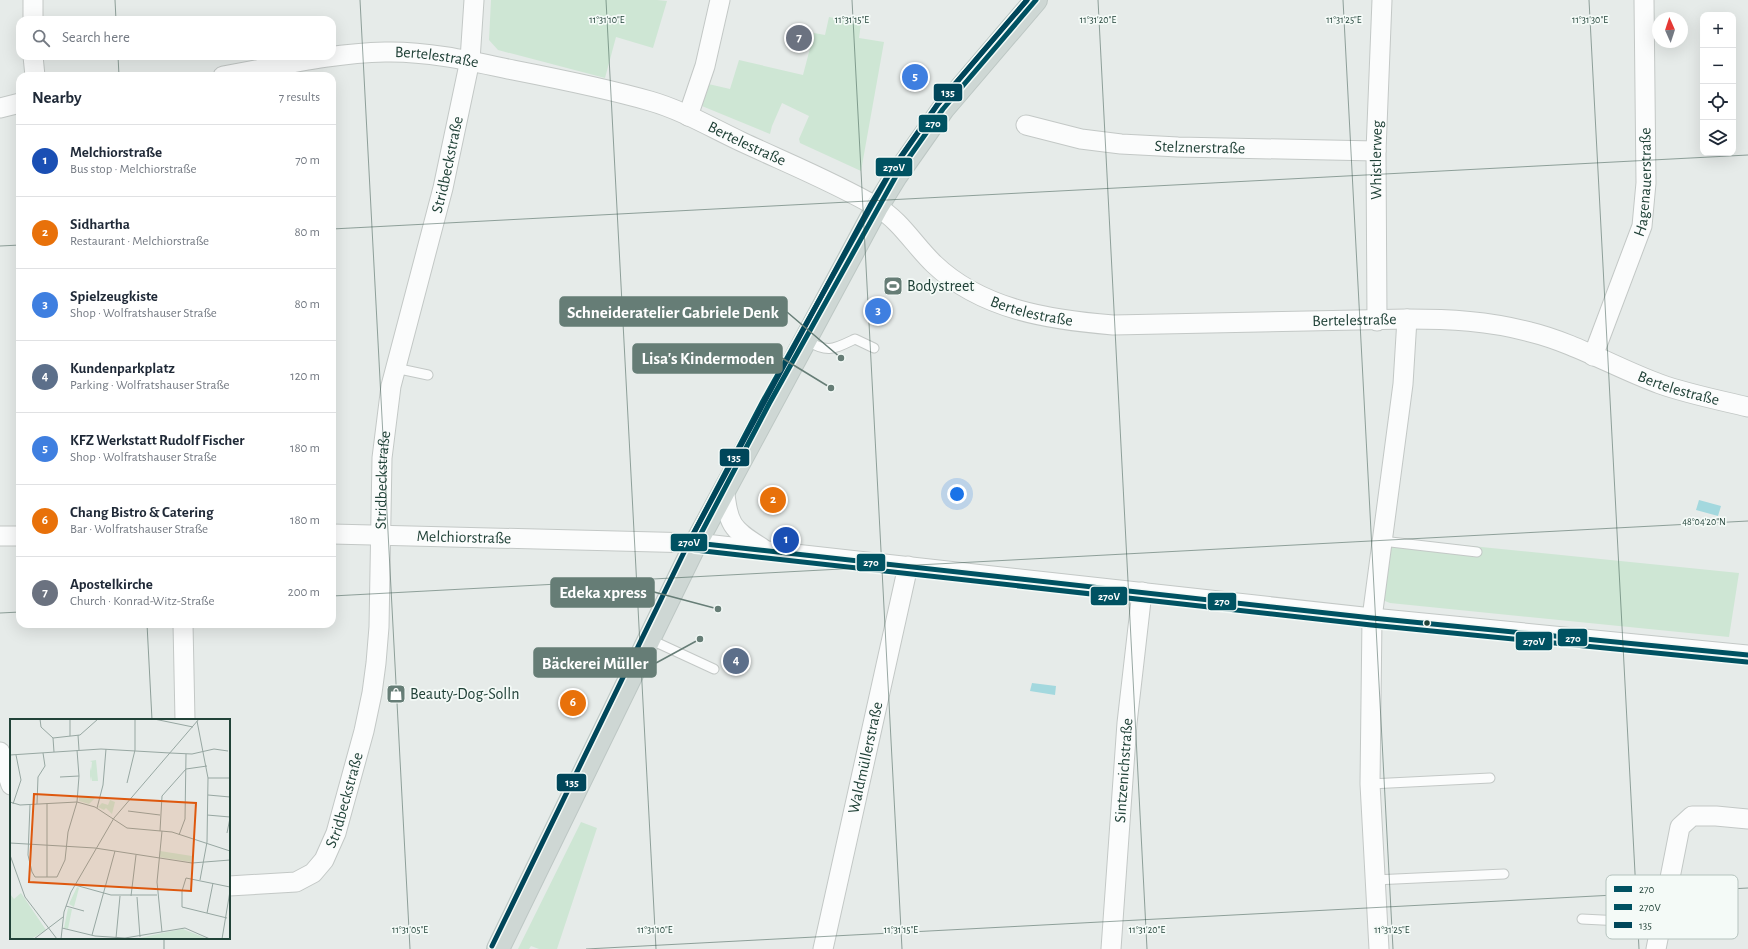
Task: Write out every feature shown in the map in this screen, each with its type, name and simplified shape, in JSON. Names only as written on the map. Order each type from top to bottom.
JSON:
[{"type":"main road","points":[[498,949],[648,639],[724,488],[877,207],[896,176],[943,109],[1036,0]]},
{"type":"street","points":[[33,0],[33,16]]},
{"type":"street","name":"Stridbeckstraße","points":[[230,886],[296,882],[313,873],[324,860],[336,833],[372,693],[379,626],[382,458],[395,368],[434,228],[470,60],[474,0]]},
{"type":"street","points":[[688,116],[705,66],[720,0]]},
{"type":"street","name":"Whistlerweg","points":[[1377,320],[1376,151],[1382,0]]},
{"type":"street","name":"Hagenauerstraße","points":[[1593,356],[1642,226],[1646,183],[1644,0]]},
{"type":"street","name":"Bertelestraße","points":[[336,57],[359,53],[387,52],[420,53],[470,60],[651,101],[688,116],[858,196],[877,207],[889,215],[935,265],[955,281],[976,294],[1002,304],[1052,318],[1114,325],[1453,319],[1508,327],[1551,338],[1660,384],[1748,407]]},
{"type":"street","points":[[33,60],[35,72]]},
{"type":"street","name":"Bertelestraße","points":[[247,72],[318,60]]},
{"type":"street","points":[[0,108],[16,105]]},
{"type":"street","name":"Stelznerstraße","points":[[1026,125],[1081,139],[1121,144],[1178,148],[1376,151]]},
{"type":"street","points":[[1379,949],[1374,880],[1370,784],[1372,618],[1403,384],[1407,319]]},
{"type":"street","name":"Melchiorstraße","points":[[724,488],[730,522],[737,532],[764,550]]},
{"type":"street","name":"Melchiorstraße","points":[[336,534],[696,543],[1372,618],[1748,655]]},
{"type":"street","points":[[0,536],[16,536]]},
{"type":"street","name":"Waldmüllerstraße","points":[[823,949],[908,566]]},
{"type":"street","name":"Sintzenichstraße","points":[[1111,949],[1126,722],[1142,592]]},
{"type":"street","points":[[183,628],[185,719]]},
{"type":"street","points":[[0,752],[10,782]]},
{"type":"street","points":[[1670,875],[1680,826],[1692,816],[1716,816],[1748,819]]},
{"type":"street","points":[[1656,949],[1658,939]]},
{"type":"lane","points":[[805,340],[820,349],[836,348],[855,339],[874,348]]},
{"type":"lane","points":[[395,368],[428,375]]},
{"type":"lane","points":[[1382,541],[1477,552]]},
{"type":"lane","points":[[648,639],[714,669]]},
{"type":"lane","points":[[1370,784],[1490,778]]},
{"type":"lane","points":[[1374,880],[1504,874]]},
{"type":"lane","points":[[1582,919],[1606,920]]},
{"type":"green space","points":[[491,0],[667,1],[653,48],[616,37],[605,78],[498,50],[489,40]]},
{"type":"green space","points":[[829,17],[861,23],[859,38],[884,42],[861,171],[800,143],[799,139],[809,116],[782,103],[770,134],[697,104],[704,83],[730,89],[739,60],[803,75],[814,33],[825,35]]},
{"type":"green space","points":[[1392,538],[1739,573],[1729,637],[1390,603],[1385,601],[1384,596]]},
{"type":"green space","points":[[581,822],[597,828],[557,949],[539,949],[531,946],[529,949],[518,949]]},
{"type":"water","points":[[1699,500],[1721,506],[1718,516],[1696,510]]},
{"type":"water","points":[[1032,683],[1056,686],[1055,695],[1030,691]]},
{"type":"transit line","name":"270V","points":[[1027,0],[938,104],[890,173],[763,401],[690,540],[689,545],[691,548],[695,550],[1371,625],[1747,662]]},
{"type":"transit line","name":"135","points":[[492,946],[690,540],[871,204],[890,172],[937,105],[1027,0]]},
{"type":"transit line","name":"270","points":[[696,543],[769,404],[896,176],[943,109],[1036,0]]},
{"type":"transit line","name":"270","points":[[696,543],[1372,618],[1748,655]]},
{"type":"place","name":"Apostelkirche","points":[[799,38]]},
{"type":"place","name":"KFZ Werkstatt Rudolf Fischer","points":[[915,77]]},
{"type":"place","name":"Bodystreet","points":[[893,286]]},
{"type":"place","name":"Spielzeugkiste","points":[[878,311]]},
{"type":"place","name":"Schneideratelier Gabriele Denk","points":[[841,358]]},
{"type":"place","name":"Lisa's Kindermoden","points":[[831,388]]},
{"type":"place","name":"Sidhartha","points":[[773,500]]},
{"type":"place","name":"Melchiorstraße","points":[[786,540]]},
{"type":"place","name":"Edeka xpress","points":[[718,609]]},
{"type":"place","name":"Bäckerei Müller","points":[[700,639]]},
{"type":"place","name":"Kundenparkplatz","points":[[736,661]]},
{"type":"place","name":"Beauty-Dog-Solln","points":[[396,694]]},
{"type":"place","name":"Chang Bistro & Catering","points":[[573,703]]}]
